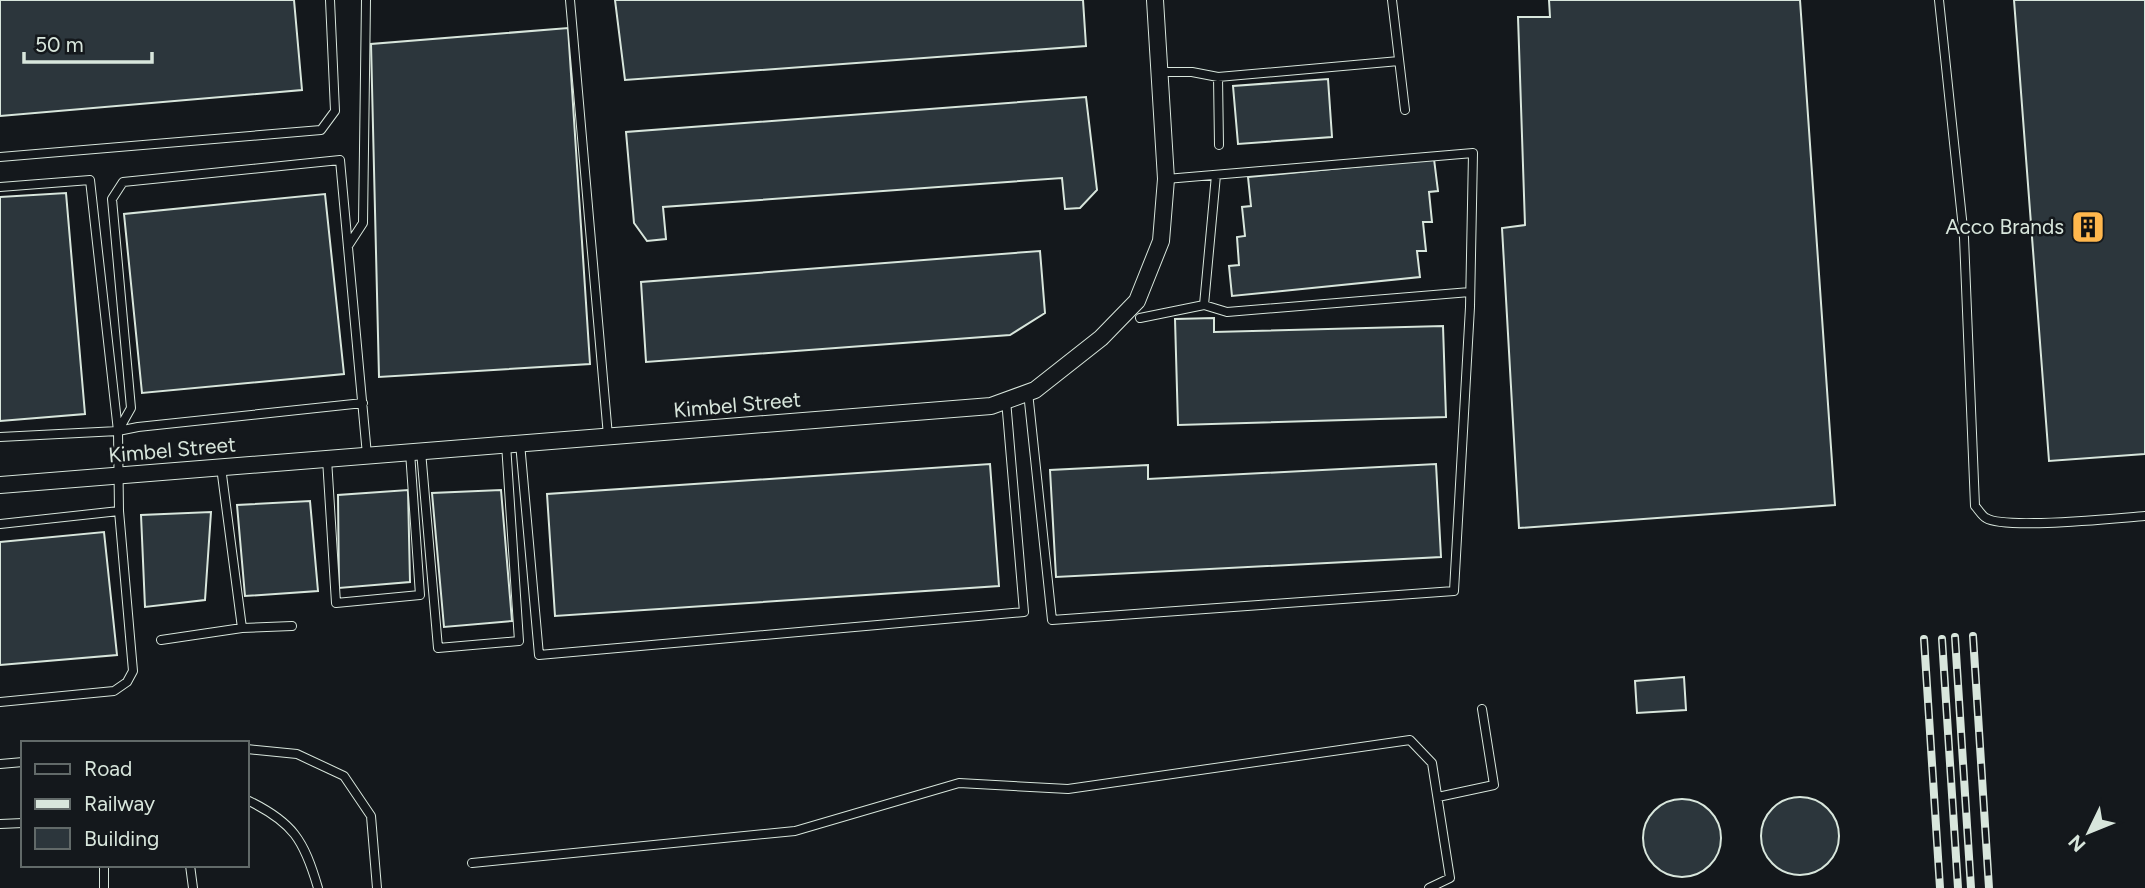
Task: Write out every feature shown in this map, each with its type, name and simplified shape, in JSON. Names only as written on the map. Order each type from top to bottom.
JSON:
[{"type":"street","name":"Kimbel Street","points":[[0,485],[991,406],[1035,390],[1101,338],[1137,302],[1161,242],[1166,178],[1155,0]]},
{"type":"lane","points":[[0,157],[321,130],[335,111],[330,0]]},
{"type":"lane","points":[[348,246],[363,223],[366,0]]},
{"type":"lane","points":[[570,0],[608,436]]},
{"type":"lane","points":[[1392,0],[1405,110]]},
{"type":"lane","points":[[1939,0],[1965,239],[1975,506],[1986,519],[2010,522],[2044,523],[2145,516]]},
{"type":"lane","points":[[1160,72],[1192,72],[1218,77],[1399,61]]},
{"type":"lane","points":[[1218,77],[1219,145]]},
{"type":"lane","points":[[1028,392],[1052,620],[1454,591],[1470,292],[1473,153],[1166,178]]},
{"type":"lane","points":[[118,431],[131,408],[112,199],[122,182],[340,160],[367,455]]},
{"type":"lane","points":[[1204,305],[1216,175]]},
{"type":"lane","points":[[0,187],[90,180],[118,431],[119,510],[133,671],[127,682],[114,691],[0,702]]},
{"type":"lane","points":[[1140,317],[1204,305],[1227,312],[1470,292]]},
{"type":"lane","points":[[513,444],[539,654],[997,615],[1024,612],[1006,400]]},
{"type":"lane","points":[[0,437],[118,431],[363,402]]},
{"type":"lane","points":[[416,452],[438,648],[519,641],[513,444]]},
{"type":"lane","points":[[327,458],[336,603],[420,595],[416,452]]},
{"type":"lane","points":[[221,467],[242,628]]},
{"type":"lane","points":[[0,524],[119,510]]},
{"type":"lane","points":[[161,640],[242,628],[292,626]]},
{"type":"lane","points":[[1438,797],[1494,785],[1482,709]]},
{"type":"lane","points":[[472,863],[795,831],[959,783],[1068,789],[1410,740],[1432,763],[1450,878],[1430,888]]},
{"type":"lane","points":[[248,749],[297,754],[344,776],[371,816],[377,888]]},
{"type":"lane","points":[[0,764],[21,762]]},
{"type":"lane","points":[[248,800],[269,811],[291,828],[309,855],[318,888]]},
{"type":"lane","points":[[0,824],[21,823]]},
{"type":"lane","points":[[104,867],[104,888]]},
{"type":"lane","points":[[190,867],[193,888]]},
{"type":"building","points":[[0,0],[294,0],[302,90],[0,116]]},
{"type":"building","points":[[615,0],[1083,0],[1086,46],[625,80]]},
{"type":"building","points":[[1549,0],[1800,0],[1835,505],[1519,528],[1502,228],[1525,225],[1518,17],[1550,17]]},
{"type":"building","name":"Acco Brands","points":[[2014,0],[2145,0],[2145,454],[2049,461]]},
{"type":"building","points":[[568,28],[590,364],[379,377],[371,44]]},
{"type":"building","points":[[1328,79],[1332,137],[1238,144],[1233,86]]},
{"type":"building","points":[[1086,97],[1097,190],[1080,208],[1065,209],[1062,178],[663,207],[666,239],[647,241],[634,223],[626,132]]},
{"type":"building","points":[[1434,159],[1438,191],[1429,192],[1432,222],[1423,222],[1426,251],[1417,251],[1420,277],[1232,296],[1229,266],[1239,265],[1237,237],[1245,236],[1242,207],[1251,206],[1248,177]]},
{"type":"building","points":[[66,193],[85,414],[0,421],[0,197]]},
{"type":"building","points":[[325,194],[344,374],[142,393],[124,214]]},
{"type":"building","points":[[1040,251],[1045,313],[1010,335],[646,362],[641,282]]},
{"type":"building","points":[[1214,318],[1214,332],[1443,326],[1446,417],[1178,425],[1175,319]]},
{"type":"building","points":[[990,464],[999,586],[555,616],[547,494]]},
{"type":"building","points":[[1436,464],[1441,557],[1056,577],[1050,470],[1148,465],[1148,479]]},
{"type":"building","points":[[408,490],[410,582],[339,588],[338,495]]},
{"type":"building","points":[[501,490],[512,621],[444,627],[432,493]]},
{"type":"building","points":[[310,501],[318,591],[245,596],[237,505]]},
{"type":"building","points":[[211,512],[205,600],[145,607],[141,515]]},
{"type":"building","points":[[104,532],[117,655],[0,665],[0,542]]},
{"type":"building","points":[[1684,677],[1686,710],[1637,713],[1635,681]]},
{"type":"building","points":[[1800,797],[1815,800],[1828,808],[1836,821],[1839,836],[1836,851],[1828,864],[1815,872],[1800,875],[1785,872],[1772,864],[1764,851],[1761,836],[1764,821],[1772,808],[1785,800]]},
{"type":"building","points":[[1682,799],[1697,802],[1710,810],[1718,823],[1721,838],[1718,853],[1710,866],[1697,874],[1682,877],[1667,874],[1654,866],[1646,853],[1643,838],[1646,823],[1654,810],[1667,802]]},
{"type":"railway","points":[[1973,636],[1989,888]]},
{"type":"railway","points":[[1955,637],[1971,888]]},
{"type":"railway","points":[[1924,639],[1940,888]]},
{"type":"railway","points":[[1942,639],[1958,888]]},
{"type":"place","name":"Acco Brands","points":[[2088,227]]}]
